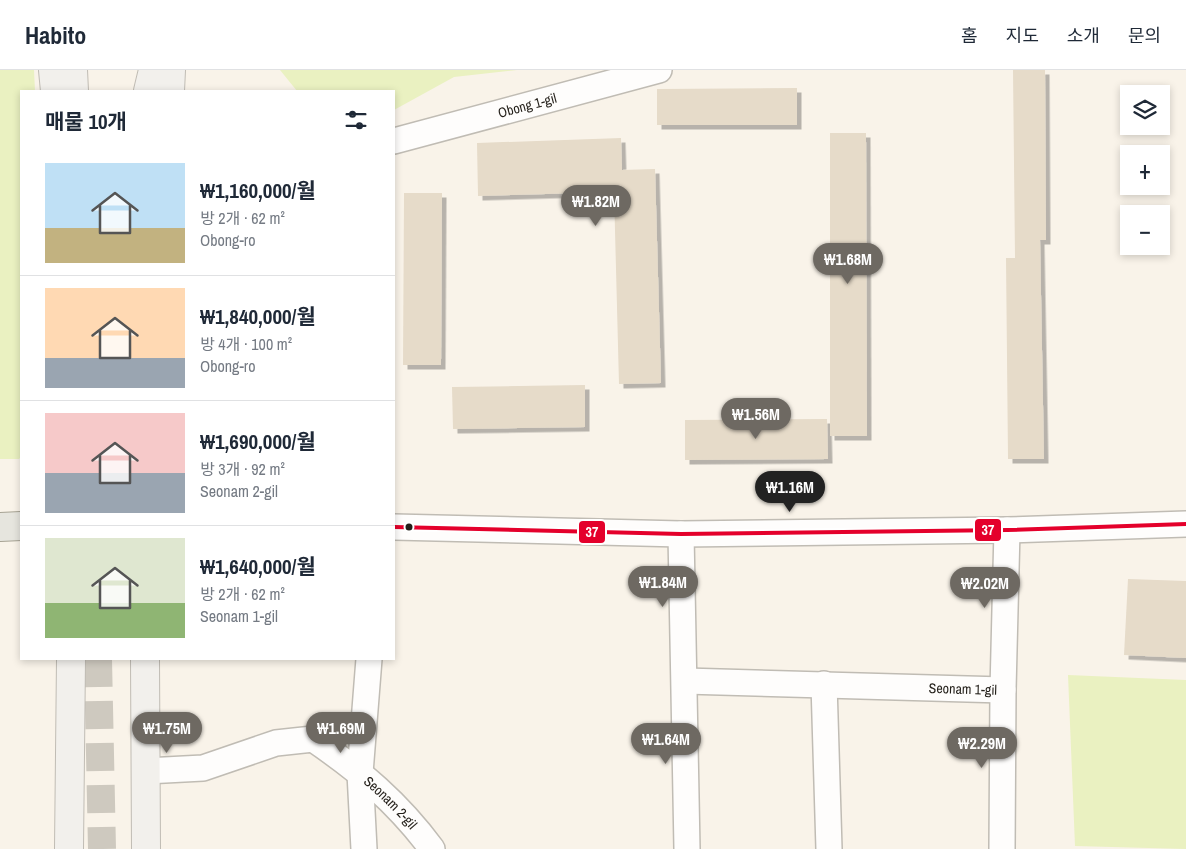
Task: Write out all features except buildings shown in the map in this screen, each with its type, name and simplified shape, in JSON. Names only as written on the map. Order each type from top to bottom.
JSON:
[{"type":"main road","points":[[53,70],[55,90]]},
{"type":"main road","points":[[73,70],[74,90]]},
{"type":"main road","points":[[148,90],[153,70]]},
{"type":"main road","points":[[170,90],[171,70]]},
{"type":"main road","points":[[0,526],[20,526]]},
{"type":"main road","points":[[69,849],[71,660]]},
{"type":"main road","points":[[145,660],[146,849]]},
{"type":"street","name":"Obong 1-gil","points":[[395,141],[659,70]]},
{"type":"street","points":[[395,527],[681,534],[1007,530],[1186,524]]},
{"type":"street","points":[[1003,690],[1007,530]]},
{"type":"street","points":[[681,534],[687,849]]},
{"type":"street","points":[[364,849],[360,773],[369,660]]},
{"type":"street","name":"Seonam 1-gil","points":[[685,681],[1003,690],[1002,849]]},
{"type":"street","points":[[824,684],[829,849]]},
{"type":"street","name":"Seonam 2-gil","points":[[146,771],[203,768],[276,744],[313,739],[376,786],[418,830],[432,849]]},
{"type":"green space","points":[[0,70],[34,70],[35,90],[20,90],[20,458],[0,459]]},
{"type":"green space","points":[[280,70],[517,70],[454,77],[395,109],[395,90],[296,90]]},
{"type":"green space","points":[[1068,675],[1186,680],[1186,849],[1075,846]]},
{"type":"tunnel","points":[[98,660],[102,849]]},
{"type":"transit line","name":"37","points":[[395,527],[681,534],[1007,530],[1186,524]]}]
